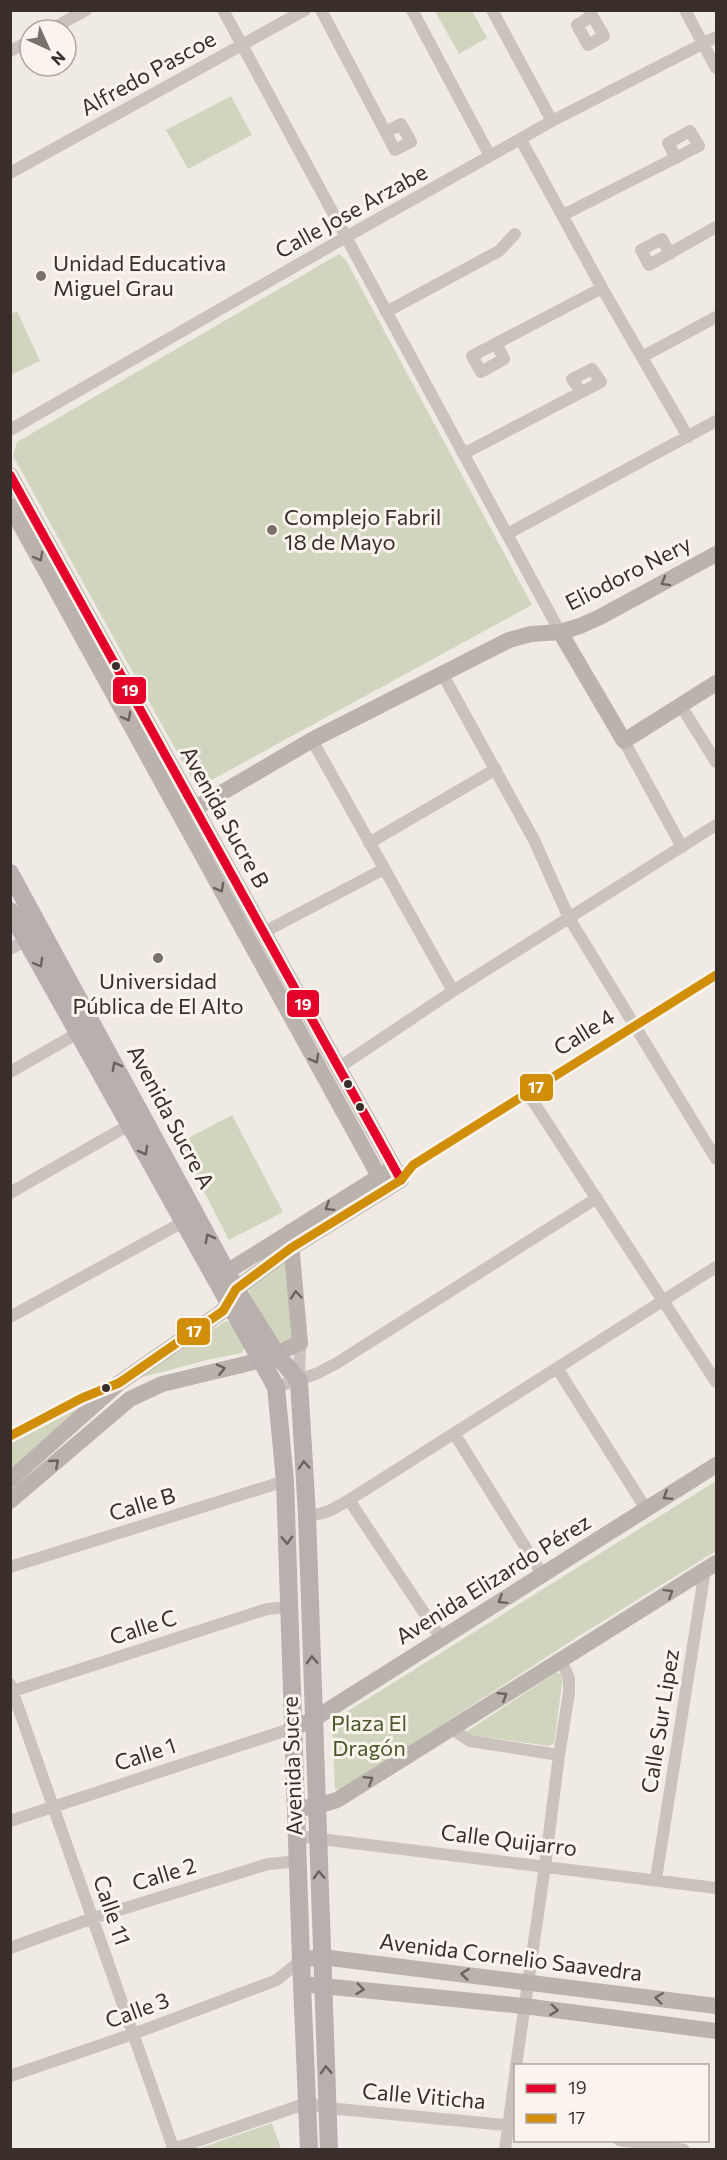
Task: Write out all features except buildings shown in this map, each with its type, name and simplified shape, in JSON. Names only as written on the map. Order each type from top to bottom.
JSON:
[{"type":"main road","name":"Avenida Sucre A","points":[[10,873],[43,931],[221,1275],[269,1357]]},
{"type":"main road","name":"Avenida Sucre A","points":[[10,911],[18,944],[78,1033],[183,1222],[221,1275]]},
{"type":"main road","points":[[269,1357],[299,1380]]},
{"type":"main road","points":[[269,1357],[276,1387]]},
{"type":"main road","name":"Avenida Sucre","points":[[299,1380],[307,1515],[329,2150]]},
{"type":"main road","name":"Avenida Sucre","points":[[276,1387],[285,1481],[309,2150]]},
{"type":"street","points":[[72,18],[86,10]]},
{"type":"street","points":[[223,10],[560,632],[624,741],[682,847]]},
{"type":"street","name":"Alfredo Pascoe","points":[[10,173],[305,10]]},
{"type":"street","points":[[321,10],[386,132]]},
{"type":"street","points":[[412,10],[490,156]]},
{"type":"street","points":[[492,10],[552,121]]},
{"type":"street","points":[[685,10],[717,68]]},
{"type":"street","name":"Calle Jose Arzabe","points":[[10,430],[552,121],[717,37]]},
{"type":"street","points":[[520,140],[688,437]]},
{"type":"street","points":[[563,215],[676,158]]},
{"type":"street","points":[[670,254],[717,227]]},
{"type":"street","points":[[386,312],[499,251],[515,234]]},
{"type":"street","points":[[496,343],[602,288]]},
{"type":"street","points":[[642,357],[717,316]]},
{"type":"street","points":[[464,454],[581,392]]},
{"type":"street","points":[[507,534],[717,422]]},
{"type":"street","name":"Avenida Sucre B","points":[[10,475],[188,812],[390,1178]]},
{"type":"street","name":"Avenida Sucre B","points":[[10,506],[188,812],[264,932],[338,1068],[390,1178]]},
{"type":"street","name":"Eliodoro Nery","points":[[188,812],[312,741],[509,640],[531,634],[560,632],[600,617],[717,554]]},
{"type":"street","points":[[443,675],[534,840],[569,918],[717,1159]]},
{"type":"street","points":[[624,741],[717,683]]},
{"type":"street","points":[[681,706],[717,762]]},
{"type":"street","points":[[312,741],[453,991]]},
{"type":"street","points":[[369,843],[496,769]]},
{"type":"street","points":[[338,1068],[453,991],[717,825]]},
{"type":"street","points":[[264,932],[384,869]]},
{"type":"street","points":[[18,944],[43,931]]},
{"type":"street","name":"Calle 4","points":[[390,1178],[717,975]]},
{"type":"street","points":[[10,1071],[78,1033]]},
{"type":"street","points":[[527,1092],[717,1382]]},
{"type":"street","points":[[10,1193],[129,1125]]},
{"type":"street","points":[[221,1275],[291,1240],[390,1178]]},
{"type":"street","points":[[276,1387],[299,1380],[337,1363],[597,1198]]},
{"type":"street","points":[[10,1317],[183,1222]]},
{"type":"street","points":[[10,1480],[119,1383],[223,1311],[233,1297],[291,1240]]},
{"type":"street","points":[[291,1240],[300,1343],[299,1380]]},
{"type":"street","points":[[307,1515],[318,1515],[330,1511],[350,1500],[717,1267]]},
{"type":"street","points":[[10,1501],[130,1399],[162,1384],[269,1357],[300,1343]]},
{"type":"street","points":[[557,1368],[646,1509]]},
{"type":"street","points":[[119,1383],[130,1399]]},
{"type":"street","points":[[10,1436],[82,1398],[119,1383]]},
{"type":"street","points":[[454,1433],[542,1574]]},
{"type":"street","name":"Avenida Elizardo Pérez","points":[[293,1728],[314,1719],[717,1465]]},
{"type":"street","name":"Calle B","points":[[10,1567],[285,1481]]},
{"type":"street","points":[[350,1500],[441,1638]]},
{"type":"street","points":[[296,1809],[337,1800],[711,1567]]},
{"type":"street","name":"Calle Sur Lipez","points":[[657,1879],[711,1567]]},
{"type":"street","name":"Calle C","points":[[11,1689],[267,1609],[289,1607]]},
{"type":"street","points":[[516,2064],[545,1866],[558,1755],[569,1693],[569,1678],[561,1660]]},
{"type":"street","name":"Calle 11","points":[[11,1689],[54,1806],[172,2149]]},
{"type":"street","points":[[454,1727],[458,1733],[470,1741],[558,1755]]},
{"type":"street","name":"Calle 1","points":[[10,1821],[293,1728]]},
{"type":"street","name":"Calle Quijarro","points":[[297,1836],[717,1888]]},
{"type":"street","name":"Calle 2","points":[[10,1948],[93,1918],[268,1864],[298,1861]]},
{"type":"street","name":"Avenida Cornelio Saavedra","points":[[301,1960],[322,1957],[717,2006]]},
{"type":"street","name":"Calle 3","points":[[10,2076],[133,2034],[277,1980],[301,1960]]},
{"type":"street","name":"Calle 3","points":[[277,1980],[302,1984]]},
{"type":"street","name":"Avenida Cornelio Saavedra","points":[[302,1984],[524,2006],[717,2031]]},
{"type":"street","points":[[505,2150],[512,2126],[514,2096]]},
{"type":"street","points":[[172,2149],[307,2103]]},
{"type":"street","name":"Calle Viticha","points":[[307,2103],[328,2108],[512,2126]]},
{"type":"street","points":[[632,2142],[684,2150]]},
{"type":"green space","points":[[435,11],[472,11],[487,38],[459,54]]},
{"type":"green space","points":[[231,96],[252,135],[188,169],[166,130]]},
{"type":"green space","name":"Complejo Fabril 18 de Mayo","points":[[339,254],[346,260],[532,605],[197,788],[13,456],[17,442]]},
{"type":"green space","points":[[17,311],[40,361],[11,375],[11,314]]},
{"type":"green space","points":[[232,1115],[283,1212],[229,1240],[179,1143]]},
{"type":"green space","points":[[281,1263],[286,1264],[292,1338],[283,1343],[277,1340],[249,1292],[249,1287]]},
{"type":"green space","points":[[226,1321],[230,1323],[244,1348],[242,1353],[139,1378],[137,1375]]},
{"type":"green space","points":[[89,1398],[89,1404],[10,1470],[10,1444]]},
{"type":"green space","name":"Plaza El Dragón","points":[[716,1481],[716,1551],[579,1636],[341,1790],[335,1789],[332,1721]]},
{"type":"green space","points":[[557,1672],[563,1677],[554,1743],[549,1746],[463,1734]]},
{"type":"green space","points":[[272,2123],[281,2149],[198,2149]]},
{"type":"transit line","name":"19","points":[[10,475],[401,1180]]},
{"type":"transit line","name":"17","points":[[10,1436],[82,1398],[119,1383],[223,1311],[236,1289],[291,1248],[401,1180],[413,1165],[716,975]]},
{"type":"place","name":"Unidad Educativa Miguel Grau","points":[[41,276]]},
{"type":"place","name":"Complejo Fabril 18 de Mayo","points":[[272,530]]},
{"type":"place","name":"Universidad Pública de El Alto","points":[[158,958]]}]
